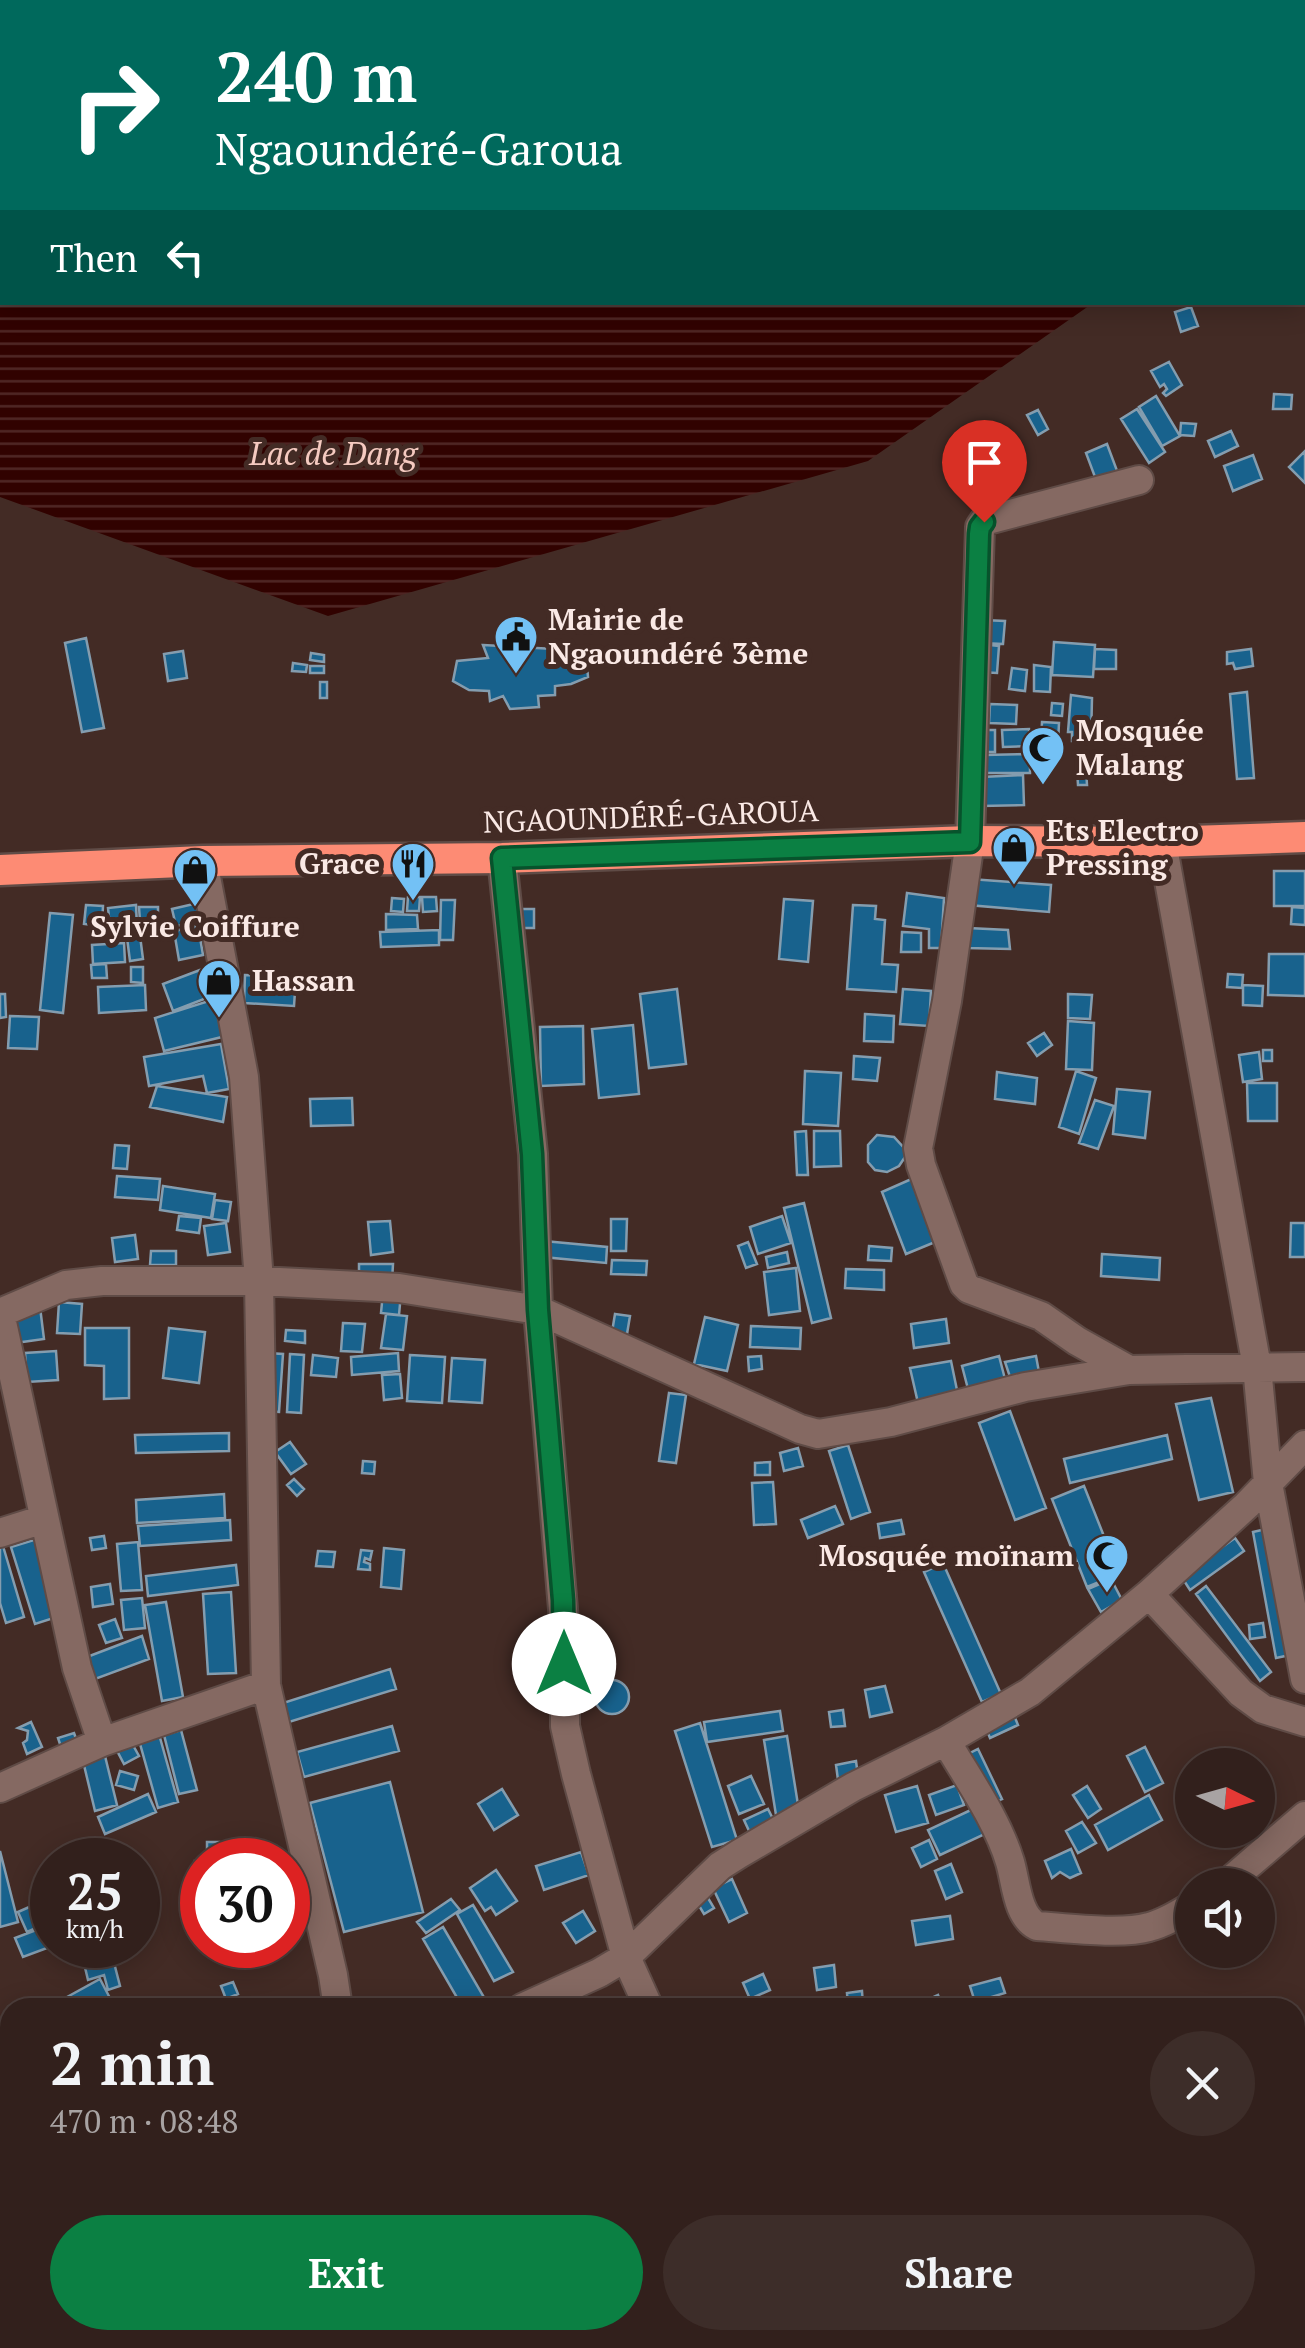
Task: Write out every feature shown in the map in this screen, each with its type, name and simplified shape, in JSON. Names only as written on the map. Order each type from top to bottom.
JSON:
[{"type":"highway","name":"NGAOUNDÉRÉ-GAROUA","points":[[0,870],[203,861],[502,858],[970,842],[1305,837]]},
{"type":"street","points":[[1129,1370],[1041,1316],[968,1289],[918,1148],[947,1002],[970,842],[980,527],[984,522],[1140,480]]},
{"type":"street","points":[[1162,842],[1257,1367],[1268,1483],[1305,1679]]},
{"type":"street","points":[[502,858],[531,1138],[538,1310],[564,1616],[565,1726],[626,1957],[644,1998]]},
{"type":"street","points":[[203,861],[244,1077],[259,1281],[266,1685],[336,1998]]},
{"type":"street","points":[[102,1742],[77,1668],[0,1313],[66,1286],[102,1281],[259,1281],[399,1288],[538,1310],[818,1434],[890,1422],[1025,1387],[1129,1370],[1305,1367]]},
{"type":"street","points":[[544,1998],[626,1957],[730,1860],[852,1787],[946,1741],[1030,1692],[1149,1594],[1305,1446]]},
{"type":"street","points":[[0,1533],[44,1519]]},
{"type":"street","points":[[1149,1594],[1242,1693],[1263,1709],[1305,1722]]},
{"type":"street","points":[[0,1788],[102,1742],[266,1685]]},
{"type":"street","points":[[946,1741],[994,1824],[1029,1922],[1037,1926],[1097,1930],[1147,1928],[1175,1916]]},
{"type":"street","points":[[1245,1868],[1305,1816]]},
{"type":"water","name":"Lac de Dang","points":[[0,305],[1090,305],[868,461],[328,616],[0,497]]},
{"type":"building","points":[[1191,307],[1198,326],[1181,332],[1175,312]]},
{"type":"building","points":[[1169,362],[1182,385],[1166,396],[1164,384],[1160,387],[1151,371]]},
{"type":"building","points":[[1274,394],[1292,395],[1291,409],[1273,409]]},
{"type":"building","points":[[1156,396],[1180,436],[1162,446],[1139,407]]},
{"type":"building","points":[[1137,409],[1165,452],[1149,463],[1121,419]]},
{"type":"building","points":[[1038,410],[1048,429],[1038,435],[1027,415]]},
{"type":"building","points":[[1181,423],[1196,424],[1194,436],[1180,435]]},
{"type":"building","points":[[1231,431],[1238,446],[1215,457],[1208,441]]},
{"type":"building","points":[[1107,444],[1119,476],[1098,485],[1086,453]]},
{"type":"building","points":[[1305,451],[1305,483],[1289,467]]},
{"type":"building","points":[[1253,455],[1262,479],[1233,491],[1224,466]]},
{"type":"building","points":[[983,620],[1005,621],[1003,644],[981,643]]},
{"type":"building","points":[[86,638],[104,728],[82,732],[65,643]]},
{"type":"building","points":[[1054,642],[1095,645],[1093,677],[1052,675]]},
{"type":"building","points":[[981,644],[999,646],[997,673],[979,672]]},
{"type":"building","points":[[483,645],[586,655],[588,677],[555,686],[555,695],[538,696],[539,707],[510,709],[503,696],[490,701],[489,691],[469,690],[453,681],[457,661],[488,658]]},
{"type":"building","points":[[1095,649],[1116,650],[1116,669],[1094,669]]},
{"type":"building","points":[[1251,649],[1253,666],[1235,669],[1233,663],[1227,664],[1227,652]]},
{"type":"building","points":[[183,651],[187,678],[168,681],[164,654]]},
{"type":"building","points":[[311,653],[324,655],[324,662],[310,660]]},
{"type":"building","points":[[293,663],[307,665],[306,672],[292,671]]},
{"type":"building","points":[[1034,665],[1051,667],[1050,692],[1034,691]]},
{"type":"building","points":[[310,666],[324,666],[324,673],[310,673]]},
{"type":"building","points":[[1012,668],[1027,670],[1025,691],[1009,689]]},
{"type":"building","points":[[320,682],[327,682],[327,698],[320,698]]},
{"type":"building","points":[[1247,692],[1254,778],[1237,779],[1230,694]]},
{"type":"building","points":[[1071,695],[1092,698],[1091,741],[1072,741],[1072,732],[1068,732]]},
{"type":"building","points":[[1052,703],[1063,704],[1062,716],[1051,715]]},
{"type":"building","points":[[990,704],[1017,705],[1016,724],[989,723]]},
{"type":"building","points":[[1042,722],[1059,723],[1058,744],[1041,742]]},
{"type":"building","points":[[1029,729],[1030,746],[1003,747],[1002,730]]},
{"type":"building","points":[[980,730],[995,730],[995,752],[979,752]]},
{"type":"building","points":[[1030,754],[1030,773],[984,773],[984,755]]},
{"type":"building","points":[[1077,769],[1086,769],[1087,785],[1078,785]]},
{"type":"building","points":[[1023,775],[1024,805],[981,806],[981,777]]},
{"type":"building","points":[[1274,871],[1305,871],[1305,906],[1274,906]]},
{"type":"building","points":[[970,879],[1051,885],[1049,912],[968,905]]},
{"type":"building","points":[[907,893],[944,898],[941,948],[929,948],[929,929],[903,926]]},
{"type":"building","points":[[408,897],[420,897],[419,911],[407,911]]},
{"type":"building","points":[[422,897],[436,897],[437,911],[423,912]]},
{"type":"building","points":[[392,898],[404,899],[403,912],[391,911]]},
{"type":"building","points":[[784,899],[813,901],[808,962],[779,959]]},
{"type":"building","points":[[441,900],[455,900],[453,940],[440,940]]},
{"type":"building","points":[[198,903],[201,921],[176,926],[172,909]]},
{"type":"building","points":[[86,905],[103,906],[102,926],[84,924]]},
{"type":"building","points":[[136,905],[137,925],[110,927],[108,908]]},
{"type":"building","points":[[853,905],[876,906],[875,919],[885,920],[882,964],[898,965],[896,992],[847,989]]},
{"type":"building","points":[[139,907],[158,907],[158,920],[140,921]]},
{"type":"building","points":[[1292,907],[1305,908],[1305,925],[1291,924]]},
{"type":"building","points":[[519,909],[534,909],[534,928],[519,928]]},
{"type":"building","points":[[50,913],[73,915],[63,1013],[40,1010]]},
{"type":"building","points":[[386,914],[417,915],[418,929],[386,930]]},
{"type":"building","points":[[198,926],[203,955],[179,960],[174,931]]},
{"type":"building","points":[[139,928],[143,959],[130,961],[126,930]]},
{"type":"building","points":[[968,928],[1008,930],[1010,949],[967,948]]},
{"type":"building","points":[[439,930],[439,945],[381,947],[380,932]]},
{"type":"building","points":[[902,932],[921,933],[921,952],[901,952]]},
{"type":"building","points":[[124,943],[125,962],[93,964],[92,945]]},
{"type":"building","points":[[1269,954],[1305,954],[1305,996],[1268,995]]},
{"type":"building","points":[[106,964],[107,978],[92,978],[91,965]]},
{"type":"building","points":[[131,967],[143,967],[143,983],[131,982]]},
{"type":"building","points":[[208,967],[217,994],[173,1011],[163,984]]},
{"type":"building","points":[[1228,974],[1243,975],[1242,988],[1227,987]]},
{"type":"building","points":[[245,975],[296,977],[294,1006],[244,1003]]},
{"type":"building","points":[[145,985],[146,1010],[99,1013],[98,987]]},
{"type":"building","points":[[1243,985],[1263,986],[1262,1006],[1243,1005]]},
{"type":"building","points":[[677,989],[686,1064],[649,1068],[640,994]]},
{"type":"building","points":[[903,989],[931,991],[929,1026],[900,1024]]},
{"type":"building","points":[[0,994],[5,994],[6,1017],[0,1018]]},
{"type":"building","points":[[1068,994],[1092,995],[1090,1019],[1068,1018]]},
{"type":"building","points":[[215,999],[226,1036],[164,1051],[155,1018]]},
{"type":"building","points":[[865,1014],[894,1016],[893,1042],[864,1041]]},
{"type":"building","points":[[10,1016],[39,1017],[37,1049],[8,1048]]},
{"type":"building","points":[[1068,1021],[1094,1023],[1092,1070],[1066,1069]]},
{"type":"building","points":[[633,1025],[639,1094],[599,1098],[592,1029]]},
{"type":"building","points":[[583,1026],[584,1084],[541,1086],[540,1027]]},
{"type":"building","points":[[1044,1033],[1052,1045],[1037,1056],[1028,1043]]},
{"type":"building","points":[[221,1044],[229,1089],[207,1093],[203,1076],[149,1086],[144,1057]]},
{"type":"building","points":[[1263,1050],[1272,1050],[1272,1061],[1263,1061]]},
{"type":"building","points":[[1259,1052],[1262,1079],[1243,1082],[1239,1055]]},
{"type":"building","points":[[854,1056],[880,1058],[877,1081],[853,1079]]},
{"type":"building","points":[[805,1071],[841,1073],[838,1126],[803,1124]]},
{"type":"building","points":[[1076,1071],[1096,1078],[1079,1134],[1059,1127]]},
{"type":"building","points":[[997,1072],[1037,1078],[1035,1104],[995,1099]]},
{"type":"building","points":[[1247,1083],[1277,1083],[1277,1121],[1248,1121]]},
{"type":"building","points":[[157,1086],[227,1097],[223,1122],[150,1107]]},
{"type":"building","points":[[1117,1089],[1150,1092],[1145,1138],[1113,1134]]},
{"type":"building","points":[[352,1098],[353,1125],[311,1126],[310,1099]]},
{"type":"building","points":[[1095,1100],[1114,1106],[1098,1149],[1079,1143]]},
{"type":"building","points":[[806,1131],[808,1175],[797,1175],[795,1132]]},
{"type":"building","points":[[814,1131],[840,1131],[841,1166],[814,1167]]},
{"type":"building","points":[[877,1135],[894,1137],[905,1149],[899,1166],[887,1172],[875,1170],[868,1162],[868,1145]]},
{"type":"building","points":[[115,1145],[129,1146],[127,1169],[113,1168]]},
{"type":"building","points":[[117,1176],[160,1179],[158,1200],[115,1197]]},
{"type":"building","points":[[916,1177],[940,1240],[906,1254],[882,1192]]},
{"type":"building","points":[[163,1186],[215,1194],[211,1218],[160,1210]]},
{"type":"building","points":[[215,1200],[231,1202],[228,1221],[212,1219]]},
{"type":"building","points":[[804,1203],[831,1318],[812,1323],[784,1208]]},
{"type":"building","points":[[179,1216],[201,1218],[199,1233],[177,1230]]},
{"type":"building","points":[[782,1216],[791,1243],[758,1254],[750,1227]]},
{"type":"building","points":[[611,1219],[627,1219],[626,1251],[611,1251]]},
{"type":"building","points":[[390,1221],[393,1252],[371,1255],[368,1222]]},
{"type":"building","points":[[226,1223],[230,1252],[208,1255],[204,1226]]},
{"type":"building","points":[[1291,1223],[1305,1223],[1305,1257],[1290,1257]]},
{"type":"building","points":[[135,1235],[138,1259],[115,1262],[112,1238]]},
{"type":"building","points":[[544,1241],[607,1247],[606,1263],[543,1257]]},
{"type":"building","points":[[748,1242],[757,1264],[746,1268],[738,1246]]},
{"type":"building","points":[[869,1246],[892,1248],[891,1261],[868,1260]]},
{"type":"building","points":[[151,1251],[176,1251],[176,1265],[150,1265]]},
{"type":"building","points":[[787,1252],[789,1263],[768,1268],[766,1257]]},
{"type":"building","points":[[1102,1254],[1160,1258],[1159,1280],[1101,1276]]},
{"type":"building","points":[[612,1260],[647,1261],[646,1275],[611,1274]]},
{"type":"building","points":[[359,1264],[393,1264],[392,1282],[359,1282]]},
{"type":"building","points":[[796,1268],[800,1311],[769,1315],[764,1272]]},
{"type":"building","points":[[846,1269],[884,1270],[884,1290],[845,1288]]},
{"type":"building","points":[[383,1292],[401,1293],[399,1315],[381,1313]]},
{"type":"building","points":[[59,1302],[82,1304],[80,1334],[57,1333]]},
{"type":"building","points":[[40,1307],[44,1339],[15,1343],[12,1310]]},
{"type":"building","points":[[386,1314],[407,1316],[403,1350],[381,1348]]},
{"type":"building","points":[[615,1314],[630,1316],[627,1334],[612,1332]]},
{"type":"building","points":[[705,1317],[738,1325],[727,1371],[694,1364]]},
{"type":"building","points":[[946,1319],[949,1343],[914,1348],[911,1324]]},
{"type":"building","points":[[343,1323],[365,1324],[362,1352],[341,1351]]},
{"type":"building","points":[[751,1326],[801,1328],[800,1349],[750,1347]]},
{"type":"building","points":[[85,1328],[129,1328],[129,1398],[104,1399],[104,1366],[85,1365]]},
{"type":"building","points":[[169,1328],[205,1332],[199,1383],[163,1378]]},
{"type":"building","points":[[286,1330],[305,1331],[305,1343],[285,1341]]},
{"type":"building","points":[[56,1351],[58,1380],[27,1382],[25,1353]]},
{"type":"building","points":[[267,1353],[283,1354],[279,1412],[263,1411]]},
{"type":"building","points":[[398,1353],[399,1371],[352,1375],[351,1357]]},
{"type":"building","points":[[290,1354],[304,1355],[301,1413],[287,1412]]},
{"type":"building","points":[[313,1355],[338,1358],[336,1377],[311,1375]]},
{"type":"building","points":[[410,1355],[445,1357],[442,1403],[407,1401]]},
{"type":"building","points":[[761,1356],[762,1369],[749,1371],[748,1357]]},
{"type":"building","points":[[999,1356],[1005,1379],[968,1389],[962,1366]]},
{"type":"building","points":[[1036,1356],[1039,1372],[1011,1380],[1005,1362]]},
{"type":"building","points":[[452,1358],[485,1360],[482,1403],[449,1401]]},
{"type":"building","points":[[951,1361],[958,1395],[918,1403],[910,1368]]},
{"type":"building","points":[[400,1374],[402,1398],[384,1400],[382,1375]]},
{"type":"building","points":[[669,1393],[686,1395],[676,1463],[659,1461]]},
{"type":"building","points":[[1211,1398],[1233,1492],[1199,1500],[1176,1404]]},
{"type":"building","points":[[1010,1411],[1046,1508],[1015,1520],[979,1423]]},
{"type":"building","points":[[229,1433],[229,1451],[136,1453],[135,1435]]},
{"type":"building","points":[[1167,1435],[1172,1459],[1070,1483],[1064,1459]]},
{"type":"building","points":[[290,1442],[306,1464],[291,1474],[275,1452]]},
{"type":"building","points":[[848,1445],[870,1512],[851,1519],[829,1451]]},
{"type":"building","points":[[798,1448],[803,1466],[784,1471],[780,1453]]},
{"type":"building","points":[[363,1461],[375,1462],[374,1474],[362,1473]]},
{"type":"building","points":[[770,1462],[770,1475],[755,1475],[755,1463]]},
{"type":"building","points":[[294,1479],[304,1489],[297,1496],[287,1485]]},
{"type":"building","points":[[773,1482],[776,1524],[754,1525],[752,1483]]},
{"type":"building","points":[[1084,1486],[1119,1574],[1087,1587],[1052,1499]]},
{"type":"building","points":[[224,1494],[225,1518],[137,1523],[136,1500]]},
{"type":"building","points":[[835,1506],[843,1524],[808,1538],[801,1520]]},
{"type":"building","points":[[230,1520],[231,1540],[140,1546],[138,1526]]},
{"type":"building","points":[[901,1520],[904,1534],[880,1538],[878,1524]]},
{"type":"building","points":[[1266,1529],[1290,1655],[1276,1658],[1253,1532]]},
{"type":"building","points":[[104,1536],[106,1548],[92,1550],[90,1538]]},
{"type":"building","points":[[1235,1538],[1244,1551],[1190,1590],[1181,1576]]},
{"type":"building","points":[[37,1539],[60,1616],[35,1624],[11,1547]]},
{"type":"building","points":[[138,1542],[142,1590],[121,1591],[117,1544]]},
{"type":"building","points":[[3,1546],[24,1617],[6,1623],[0,1603]]},
{"type":"building","points":[[384,1548],[404,1550],[401,1589],[381,1587]]},
{"type":"building","points":[[361,1550],[372,1551],[370,1560],[365,1558],[364,1562],[370,1564],[370,1570],[358,1569]]},
{"type":"building","points":[[318,1551],[335,1552],[333,1567],[316,1566]]},
{"type":"building","points":[[943,1563],[1001,1694],[982,1702],[924,1572]]},
{"type":"building","points":[[236,1565],[238,1585],[148,1596],[146,1576]]},
{"type":"building","points":[[1111,1579],[1122,1600],[1101,1612],[1088,1589]]},
{"type":"building","points":[[110,1584],[113,1604],[93,1607],[91,1587]]},
{"type":"building","points":[[1206,1586],[1271,1672],[1260,1681],[1196,1594]]},
{"type":"building","points":[[231,1592],[236,1673],[208,1674],[203,1594]]},
{"type":"building","points":[[142,1598],[145,1628],[124,1630],[121,1600]]},
{"type":"building","points":[[166,1602],[183,1697],[162,1701],[145,1605]]},
{"type":"building","points":[[115,1619],[122,1638],[106,1643],[99,1625]]},
{"type":"building","points":[[1263,1623],[1265,1637],[1250,1639],[1249,1625]]},
{"type":"building","points":[[142,1636],[149,1659],[87,1682],[79,1660]]},
{"type":"building","points":[[390,1669],[396,1689],[289,1722],[283,1703]]},
{"type":"building","points":[[612,1680],[624,1685],[629,1697],[624,1709],[612,1714],[600,1709],[595,1697],[600,1685]]},
{"type":"building","points":[[885,1686],[892,1712],[870,1717],[865,1690]]},
{"type":"building","points":[[1011,1708],[1018,1725],[990,1738],[983,1721]]},
{"type":"building","points":[[843,1710],[845,1726],[831,1727],[829,1712]]},
{"type":"building","points":[[780,1711],[783,1731],[707,1742],[704,1722]]},
{"type":"building","points":[[31,1722],[42,1747],[27,1754],[23,1743],[28,1731],[18,1728]]},
{"type":"building","points":[[700,1723],[737,1840],[712,1847],[675,1731]]},
{"type":"building","points":[[392,1726],[399,1751],[304,1777],[297,1752]]},
{"type":"building","points":[[157,1727],[178,1802],[158,1808],[137,1733]]},
{"type":"building","points":[[181,1730],[197,1790],[179,1794],[164,1735]]},
{"type":"building","points":[[74,1733],[79,1747],[63,1753],[58,1738]]},
{"type":"building","points":[[787,1736],[799,1811],[776,1815],[764,1740]]},
{"type":"building","points":[[129,1738],[139,1756],[124,1764],[114,1745]]},
{"type":"building","points":[[1145,1747],[1163,1783],[1145,1792],[1127,1756]]},
{"type":"building","points":[[978,1749],[1002,1799],[985,1806],[962,1757]]},
{"type":"building","points":[[105,1756],[117,1805],[95,1811],[83,1761]]},
{"type":"building","points":[[856,1761],[858,1776],[838,1780],[836,1765]]},
{"type":"building","points":[[120,1771],[138,1776],[134,1790],[116,1785]]},
{"type":"building","points":[[751,1776],[764,1804],[739,1814],[728,1786]]},
{"type":"building","points":[[390,1782],[423,1912],[344,1932],[310,1803]]},
{"type":"building","points":[[957,1785],[964,1805],[936,1815],[929,1795]]},
{"type":"building","points":[[917,1786],[928,1823],[896,1832],[885,1795]]},
{"type":"building","points":[[1087,1786],[1101,1809],[1088,1818],[1073,1795]]},
{"type":"building","points":[[502,1789],[518,1815],[494,1830],[478,1804]]},
{"type":"building","points":[[148,1794],[156,1812],[105,1834],[98,1817]]},
{"type":"building","points":[[1149,1795],[1162,1820],[1108,1850],[1095,1825]]},
{"type":"building","points":[[768,1809],[774,1821],[750,1833],[744,1820]]},
{"type":"building","points":[[973,1809],[985,1834],[940,1855],[928,1830]]},
{"type":"building","points":[[1082,1822],[1096,1843],[1078,1853],[1066,1831]]},
{"type":"building","points":[[929,1840],[937,1859],[921,1867],[912,1848]]},
{"type":"building","points":[[1071,1849],[1081,1873],[1070,1878],[1060,1872],[1052,1878],[1045,1861]]},
{"type":"building","points":[[0,1851],[18,1922],[0,1927]]},
{"type":"building","points":[[581,1852],[589,1875],[544,1890],[536,1866]]},
{"type":"building","points":[[951,1864],[962,1892],[946,1899],[935,1871]]},
{"type":"building","points":[[496,1870],[517,1901],[496,1915],[491,1907],[485,1911],[470,1888]]},
{"type":"building","points":[[732,1879],[747,1913],[729,1922],[713,1888]]},
{"type":"building","points":[[705,1893],[714,1908],[704,1914],[695,1899]]},
{"type":"building","points":[[451,1899],[460,1910],[426,1933],[417,1922]]},
{"type":"building","points":[[473,1905],[513,1972],[494,1981],[457,1914]]},
{"type":"building","points":[[30,1907],[30,1931],[27,1932],[18,1912]]},
{"type":"building","points":[[583,1911],[595,1931],[576,1943],[563,1923]]},
{"type":"building","points":[[950,1916],[953,1939],[916,1945],[912,1921]]},
{"type":"building","points":[[443,1927],[484,1998],[457,1998],[423,1939]]},
{"type":"building","points":[[30,1932],[30,1954],[23,1957],[15,1938]]},
{"type":"building","points":[[834,1965],[836,1987],[817,1990],[814,1968]]},
{"type":"building","points":[[85,1968],[115,1968],[120,1986],[108,1990],[104,1975],[88,1980]]},
{"type":"building","points":[[763,1974],[770,1990],[750,1998],[743,1983]]},
{"type":"building","points":[[1000,1978],[1005,1993],[974,1998],[970,1986]]},
{"type":"building","points":[[100,1979],[110,1998],[65,1998]]},
{"type":"building","points":[[233,1982],[238,1994],[226,1998],[221,1986]]},
{"type":"building","points":[[862,1991],[862,1998],[847,1998],[847,1993]]},
{"type":"place","name":"Mairie de Ngaoundéré 3ème","points":[[516,675]]},
{"type":"place","name":"Mosquée Malang","points":[[1043,786]]},
{"type":"place","name":"Ets Electro Pressing","points":[[1014,886]]},
{"type":"place","name":"Grace","points":[[413,902]]},
{"type":"place","name":"Sylvie Coiffure","points":[[195,908]]},
{"type":"place","name":"Hassan","points":[[219,1019]]},
{"type":"place","name":"Mosquée moïnam","points":[[1107,1594]]},
{"type":"route","points":[[564,1664],[566,1632],[538,1310],[532,1154],[502,858],[970,842],[979,534],[984,522]]}]
